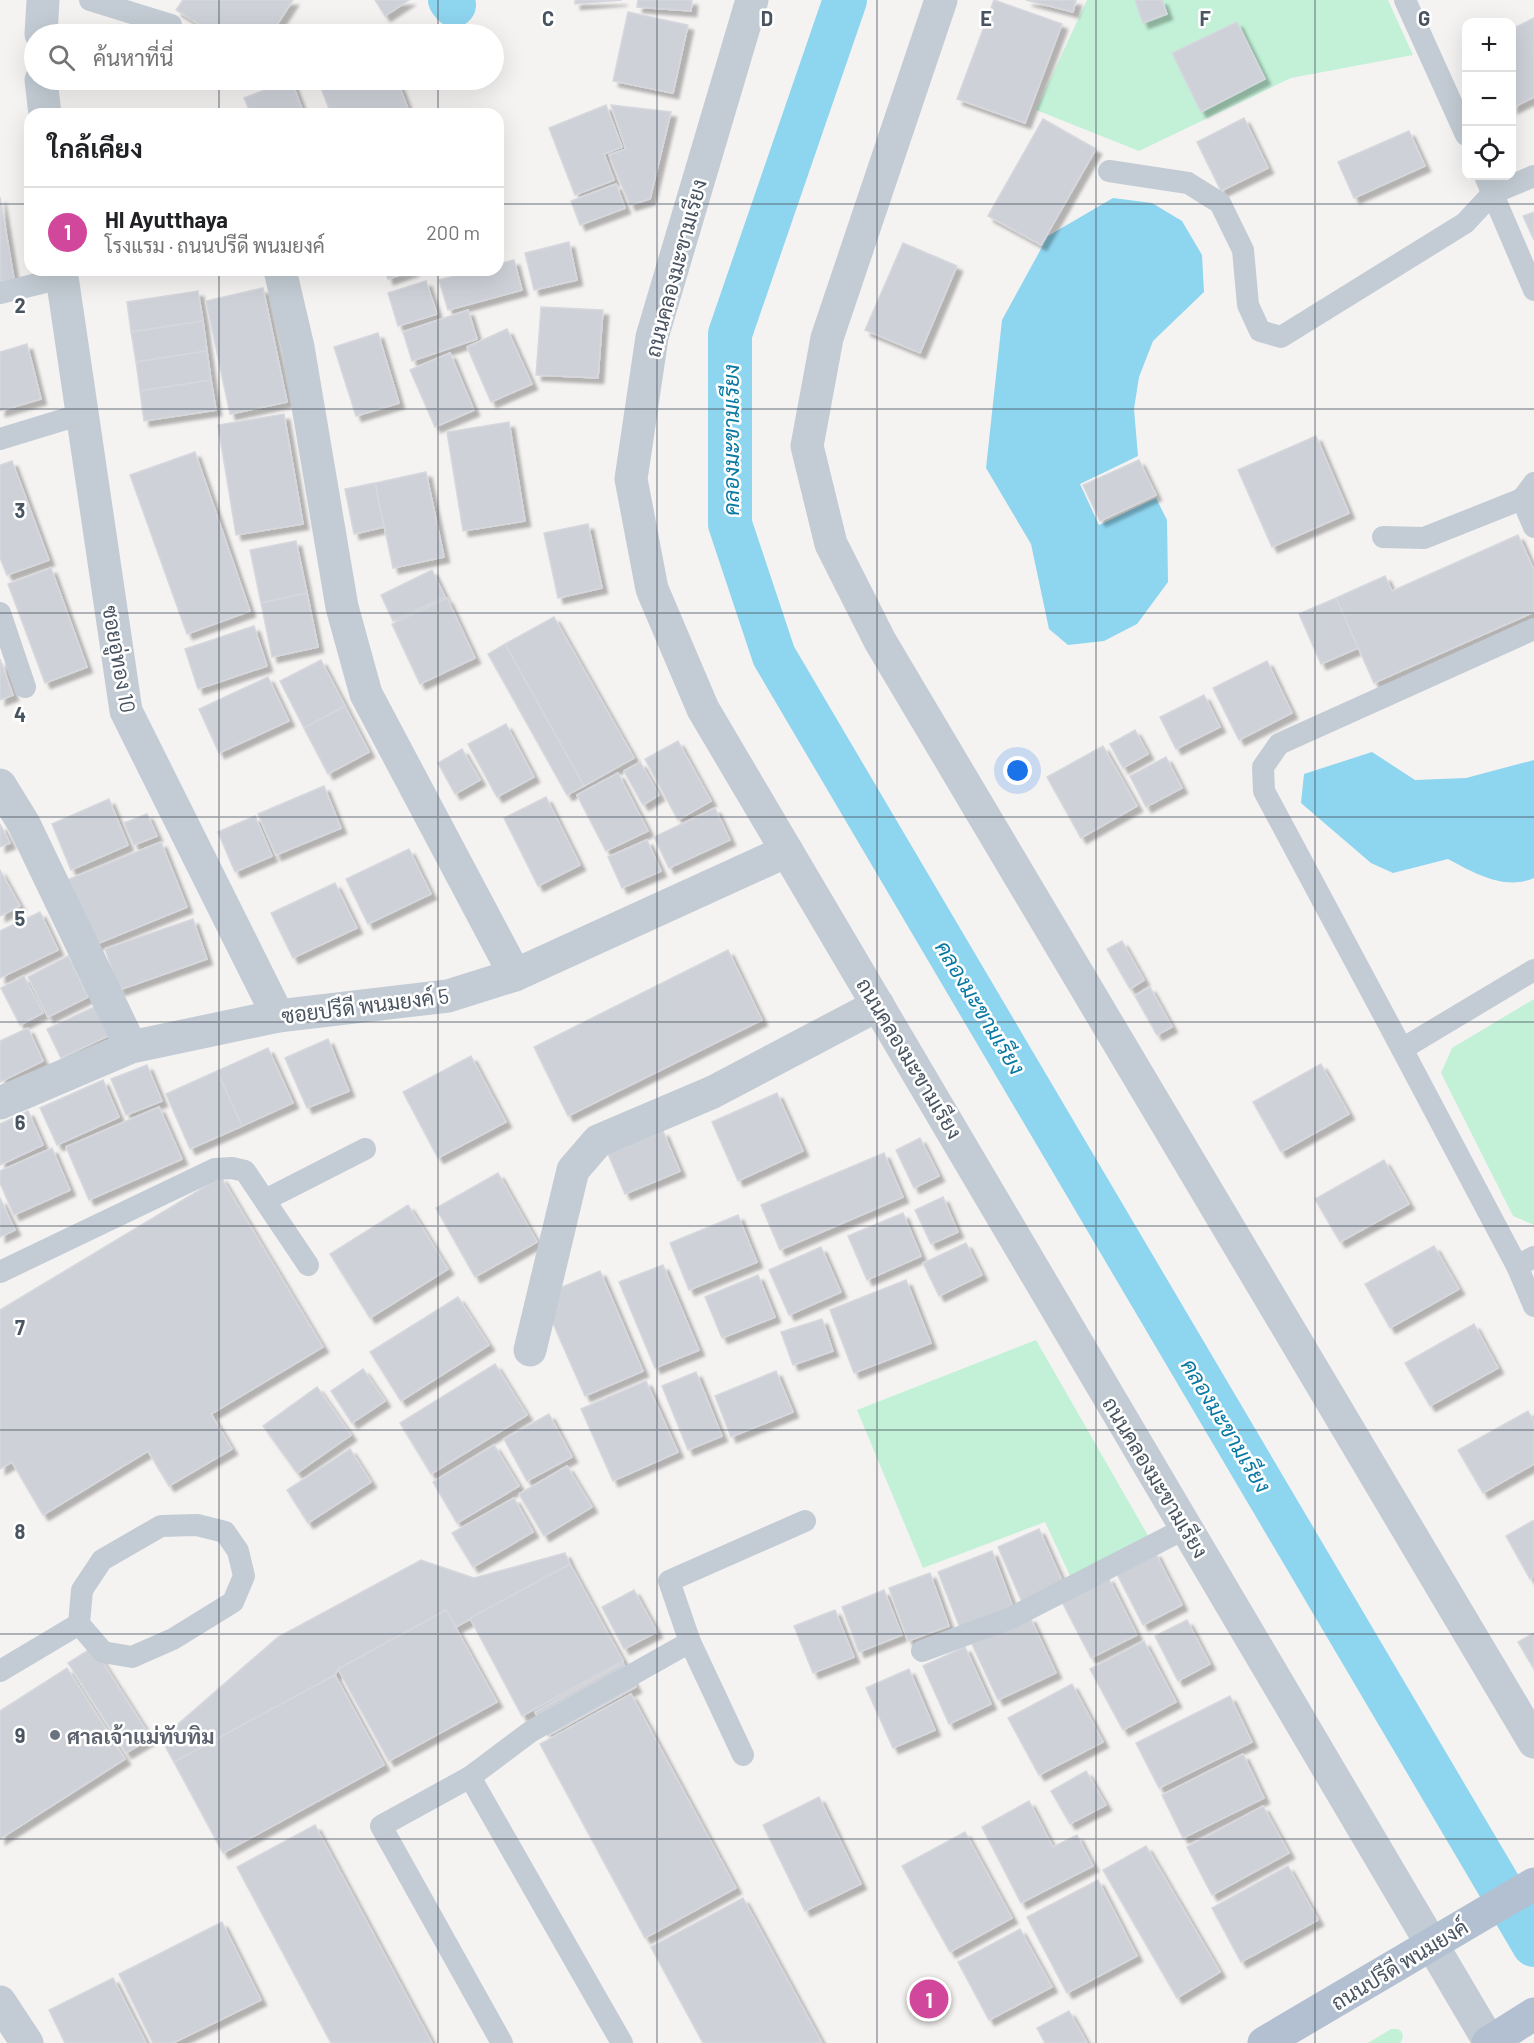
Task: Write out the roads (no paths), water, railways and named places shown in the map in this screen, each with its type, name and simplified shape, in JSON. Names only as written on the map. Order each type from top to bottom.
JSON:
[{"type":"main road","name":"ถนนปรีดี พนมยงค์","points":[[1264,2043],[1533,1885]]},
{"type":"main road","points":[[1489,2043],[1528,2018]]},
{"type":"street","points":[[42,24],[43,0]]},
{"type":"street","name":"ถนนคลองมะขามเรียง","points":[[752,0],[652,337],[631,478],[652,589],[704,709],[1489,2043]]},
{"type":"street","points":[[941,0],[827,338],[807,446],[831,544],[880,641],[1534,1742]]},
{"type":"street","points":[[42,90],[44,108]]},
{"type":"street","name":"ซอยอู่ทอง 10","points":[[62,276],[126,711],[278,1016]]},
{"type":"street","points":[[281,276],[298,347],[342,607],[366,694],[515,975]]},
{"type":"street","points":[[0,785],[24,824],[131,1047]]},
{"type":"street","name":"ซอยปรีดี พนมยงค์ 5","points":[[0,1103],[131,1047],[278,1016],[448,996],[515,975],[787,850]]},
{"type":"street","points":[[530,1350],[573,1170],[598,1141],[713,1092],[878,1005]]},
{"type":"street","points":[[0,2002],[27,2043]]},
{"type":"lane","points":[[90,0],[168,24]]},
{"type":"lane","points":[[1405,0],[1463,126]]},
{"type":"lane","points":[[1109,171],[1188,183],[1220,203],[1243,249],[1248,305],[1260,331],[1281,337],[1465,223],[1489,184],[1534,176]]},
{"type":"lane","points":[[1489,184],[1534,290]]},
{"type":"lane","points":[[0,293],[55,276]]},
{"type":"lane","points":[[0,439],[82,414]]},
{"type":"lane","points":[[1383,537],[1424,538],[1528,491],[1534,527]]},
{"type":"lane","points":[[0,613],[25,687]]},
{"type":"lane","points":[[1534,629],[1280,744],[1263,767],[1264,791],[1402,1049],[1525,1262],[1534,1306]]},
{"type":"lane","points":[[1402,1049],[1534,970]]},
{"type":"lane","points":[[265,1200],[365,1149]]},
{"type":"lane","points":[[0,1272],[215,1169],[232,1168],[244,1171],[308,1265]]},
{"type":"lane","points":[[743,1755],[690,1642],[669,1581],[805,1521]]},
{"type":"lane","points":[[197,1525],[225,1532],[238,1551],[244,1576],[233,1602],[173,1639],[132,1657],[103,1652],[79,1624],[82,1590],[102,1560],[161,1526],[197,1525]]},
{"type":"lane","points":[[922,1651],[1011,1618],[1186,1528]]},
{"type":"lane","points":[[0,1671],[79,1624]]},
{"type":"lane","points":[[502,2043],[381,1826],[470,1777],[530,1732],[690,1642]]},
{"type":"lane","points":[[470,1777],[622,2043]]},
{"type":"water","points":[[1113,198],[1152,203],[1182,221],[1202,255],[1204,292],[1153,341],[1139,377],[1134,409],[1138,456],[1080,484],[1099,525],[1156,498],[1167,520],[1168,582],[1137,624],[1104,641],[1068,645],[1049,629],[1031,544],[986,468],[1002,320],[1048,236]]},
{"type":"water","points":[[1372,752],[1415,780],[1466,778],[1534,760],[1534,878],[1512,882],[1490,879],[1448,859],[1393,873],[1371,863],[1301,803],[1304,774]]},
{"type":"waterway","points":[[450,0],[454,5]]},
{"type":"waterway","name":"คลองมะขามเรียง","points":[[845,0],[730,334],[730,524],[774,656],[1534,1945]]},
{"type":"place","name":"ศาลเจ้าแม่ทับทิม","points":[[55,1735]]},
{"type":"place","name":"HI Ayutthaya","points":[[929,1999]]}]
